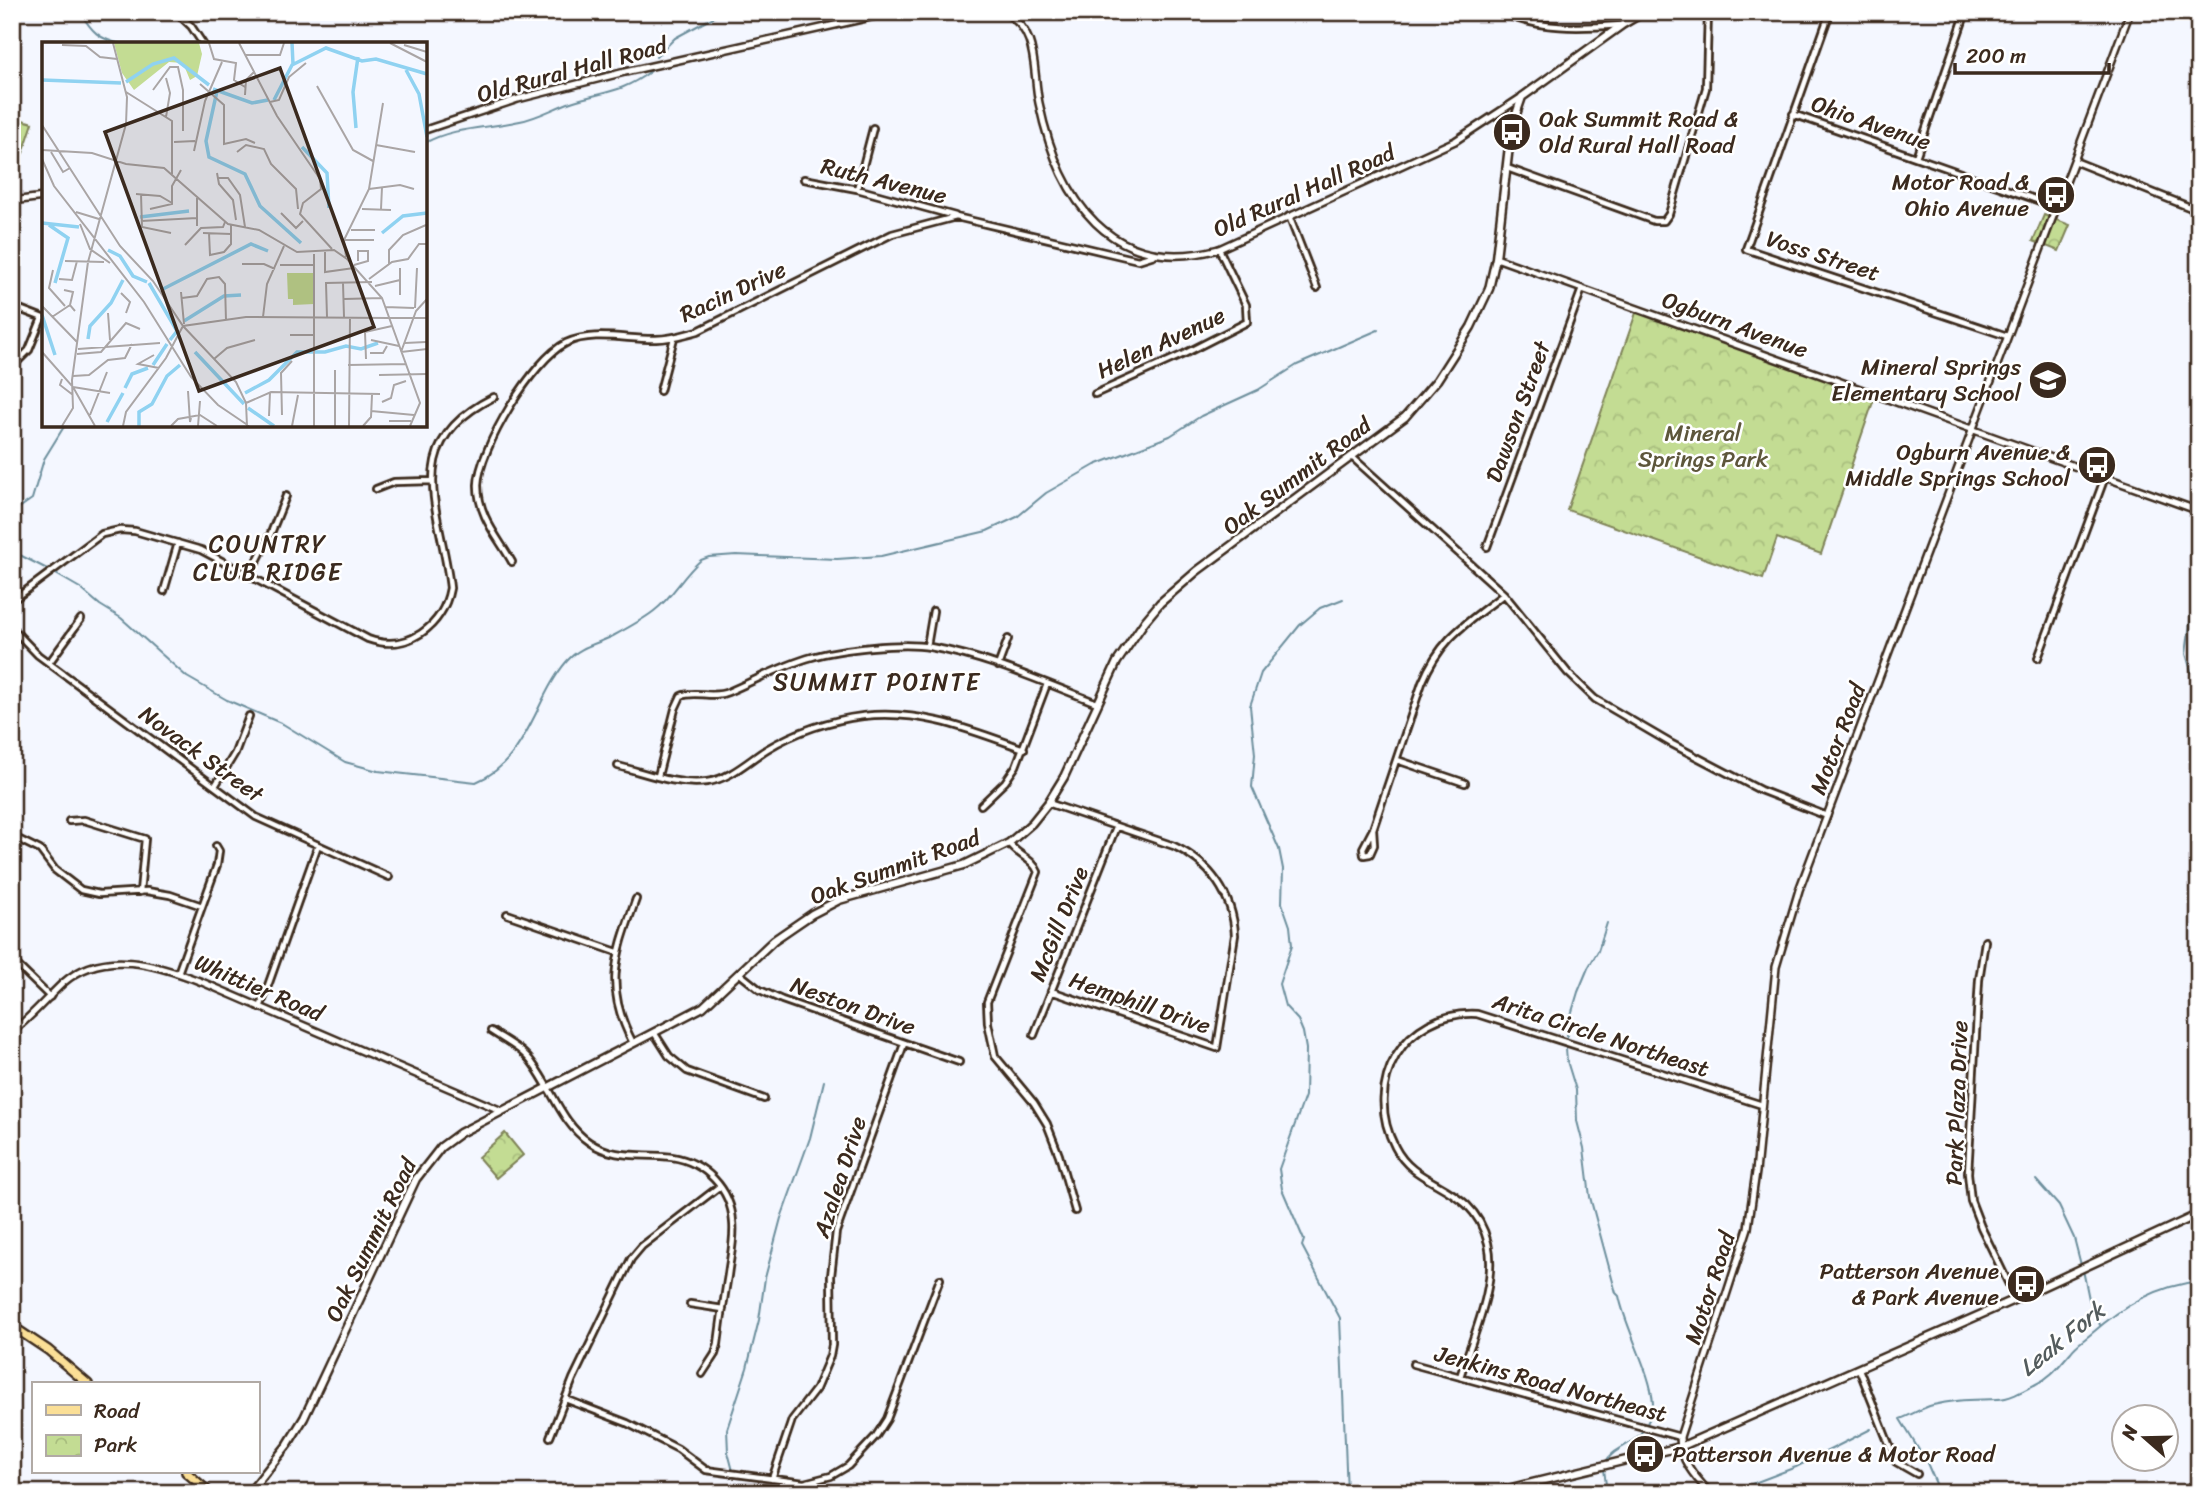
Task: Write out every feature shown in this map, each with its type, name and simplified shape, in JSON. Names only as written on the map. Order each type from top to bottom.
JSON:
[{"type":"highway","points":[[2180,1493],[2199,1485]]},
{"type":"main road","name":"Old Rural Hall Road","points":[[1522,97],[1644,12]]},
{"type":"main road","name":"Oak Summit Road","points":[[248,1493],[296,1432],[421,1171],[434,1154],[448,1141],[502,1111],[655,1034],[702,1007],[774,940],[799,921],[828,905],[964,865],[1009,842],[1032,823],[1048,803],[1064,776],[1117,662],[1160,603],[1199,570],[1405,417],[1437,380],[1478,314],[1489,289],[1496,258],[1511,129],[1522,97]]},
{"type":"main road","points":[[1491,1493],[1680,1447],[2016,1299],[2199,1213]]},
{"type":"main road","points":[[12,1326],[48,1350],[86,1382]]},
{"type":"main road","points":[[188,1474],[210,1493]]},
{"type":"street","points":[[176,12],[191,26],[202,42]]},
{"type":"street","name":"Old Rural Hall Road","points":[[427,129],[518,99],[625,72],[893,12]]},
{"type":"street","name":"Old Rural Hall Road","points":[[1004,12],[1025,30],[1034,51],[1039,101],[1052,151],[1076,199],[1107,234],[1131,249],[1154,255],[1191,256],[1219,249],[1455,141],[1522,97]]},
{"type":"street","points":[[1500,12],[1550,26],[1622,25]]},
{"type":"street","points":[[1507,168],[1654,220],[1664,221],[1669,214],[1688,154],[1706,88],[1708,12]]},
{"type":"street","name":"Voss Street","points":[[1830,12],[1746,249],[2007,336]]},
{"type":"street","points":[[1916,157],[1966,12]]},
{"type":"street","name":"Motor Road","points":[[1710,1493],[1687,1466],[1680,1447],[1680,1437],[1748,1228],[1778,955],[1799,890],[2130,12]]},
{"type":"street","name":"Ohio Avenue","points":[[1793,114],[2057,207]]},
{"type":"street","points":[[857,189],[873,128]]},
{"type":"street","points":[[2074,161],[2199,211]]},
{"type":"street","name":"Ruth Avenue","points":[[804,179],[857,189],[956,217]]},
{"type":"street","points":[[12,201],[42,197]]},
{"type":"street","points":[[1290,216],[1317,288]]},
{"type":"street","name":"Racin Drive","points":[[512,562],[485,519],[478,485],[485,460],[513,399],[552,354],[566,343],[602,337],[674,338],[698,331],[892,234],[956,217],[1138,260],[1154,255]]},
{"type":"street","name":"Helen Avenue","points":[[1095,394],[1247,322],[1246,305],[1219,249]]},
{"type":"street","name":"Ogburn Avenue","points":[[1496,258],[2199,512]]},
{"type":"street","name":"Dawson Street","points":[[1487,547],[1582,289]]},
{"type":"street","points":[[12,306],[42,318]]},
{"type":"street","points":[[12,367],[29,349],[42,320]]},
{"type":"street","points":[[660,391],[674,338]]},
{"type":"street","points":[[12,601],[102,534],[120,530],[135,531],[201,550],[368,639],[380,643],[419,636],[438,620],[450,588],[433,500],[433,466],[443,438],[461,417],[494,397]]},
{"type":"street","points":[[1352,457],[1504,594],[1568,673],[1602,705],[1760,790],[1827,816]]},
{"type":"street","points":[[2038,658],[2105,477]]},
{"type":"street","points":[[376,489],[394,482],[432,481]]},
{"type":"street","points":[[250,575],[286,496]]},
{"type":"street","points":[[164,591],[178,542]]},
{"type":"street","points":[[1373,829],[1373,851],[1364,855],[1363,848],[1373,829],[1422,683],[1440,648],[1452,635],[1504,594]]},
{"type":"street","points":[[927,646],[933,611]]},
{"type":"street","points":[[49,663],[81,619]]},
{"type":"street","name":"Novack Street","points":[[12,628],[49,663],[256,817],[389,877]]},
{"type":"street","points":[[998,666],[1008,639]]},
{"type":"street","points":[[658,776],[675,709],[681,696],[688,693],[725,694],[813,656],[880,647],[927,646],[998,666],[1097,703]]},
{"type":"street","points":[[981,805],[1004,782],[1024,749],[1047,684]]},
{"type":"street","points":[[215,786],[235,753],[249,716]]},
{"type":"street","points":[[618,766],[679,781],[709,782],[724,777],[787,738],[819,726],[863,716],[930,718],[953,723],[1024,749]]},
{"type":"street","points":[[1397,760],[1465,783]]},
{"type":"street","points":[[1048,803],[1116,827]]},
{"type":"street","points":[[69,821],[84,820],[145,839],[140,891]]},
{"type":"street","name":"McGill Drive","points":[[1034,1035],[1116,827]]},
{"type":"street","name":"Hemphill Drive","points":[[1051,990],[1217,1048],[1234,946],[1234,925],[1228,900],[1207,869],[1193,856],[1174,846],[1116,827]]},
{"type":"street","points":[[12,836],[40,850],[66,881],[81,890],[99,894],[140,891],[170,895],[202,906]]},
{"type":"street","points":[[1009,842],[1014,851],[1035,866],[1038,872],[987,1002],[990,1043],[998,1061],[1034,1103],[1047,1124],[1059,1155],[1074,1211]]},
{"type":"street","points":[[260,1008],[318,845]]},
{"type":"street","points":[[178,973],[217,865],[219,850],[216,846]]},
{"type":"street","points":[[633,1044],[623,1026],[615,999],[614,975],[617,952],[636,899]]},
{"type":"street","points":[[507,914],[617,952]]},
{"type":"street","name":"Park Plaza Drive","points":[[1985,941],[1979,980],[1968,1173],[1971,1201],[2016,1299]]},
{"type":"street","points":[[12,960],[50,997]]},
{"type":"street","name":"Whittier Road","points":[[12,1032],[70,978],[104,964],[138,963],[178,973],[502,1111]]},
{"type":"street","name":"Neston Drive","points":[[740,974],[760,990],[782,1000],[959,1062]]},
{"type":"street","name":"Arita Circle Northeast","points":[[1460,1377],[1488,1289],[1491,1256],[1485,1233],[1474,1213],[1450,1190],[1407,1163],[1390,1135],[1384,1115],[1384,1084],[1399,1049],[1411,1035],[1440,1018],[1477,1014],[1762,1105]]},
{"type":"street","points":[[491,1031],[524,1053],[570,1124],[591,1144],[627,1156],[683,1160],[702,1168],[720,1186],[729,1203],[733,1221],[715,1353],[702,1374]]},
{"type":"street","points":[[655,1034],[669,1056],[687,1070],[764,1098]]},
{"type":"street","name":"Azalea Drive","points":[[772,1479],[792,1420],[816,1389],[830,1356],[831,1276],[836,1232],[904,1044]]},
{"type":"street","points":[[550,1437],[631,1259],[642,1246],[720,1186]]},
{"type":"street","points":[[565,1399],[627,1423],[678,1449],[706,1470],[804,1483],[831,1476],[848,1466],[876,1436],[891,1412],[940,1279]]},
{"type":"street","points":[[690,1304],[723,1309]]},
{"type":"street","name":"Jenkins Road Northeast","points":[[1413,1364],[1680,1437]]},
{"type":"street","points":[[1859,1369],[1896,1462],[1917,1474]]},
{"type":"green space","points":[[12,117],[33,123],[23,153],[12,155]]},
{"type":"green space","points":[[2044,215],[2070,225],[2059,251],[2033,241]]},
{"type":"green space","name":"Mineral Springs Park","points":[[1637,310],[1875,396],[1821,554],[1777,538],[1763,579],[1567,510]]},
{"type":"green space","points":[[505,1133],[523,1155],[496,1178],[478,1157]]},
{"type":"waterway","points":[[80,12],[97,34],[114,42]]},
{"type":"waterway","points":[[656,57],[675,38],[723,12]]},
{"type":"waterway","points":[[1177,12],[1188,15]]},
{"type":"waterway","points":[[427,142],[459,131],[533,118],[571,102],[621,88],[651,71]]},
{"type":"waterway","points":[[54,573],[121,618],[187,677],[227,700],[283,724],[345,762],[378,771],[476,782],[508,760],[529,728],[556,676],[572,656],[613,636],[654,611],[701,560],[736,555],[837,559],[881,556],[987,531],[1017,517],[1046,493],[1095,465],[1170,436],[1201,416],[1258,390],[1297,365],[1378,330]]},
{"type":"waterway","points":[[12,513],[32,499],[44,459],[64,427]]},
{"type":"waterway","points":[[12,551],[49,570]]},
{"type":"waterway","points":[[2199,586],[2191,616],[2186,654],[2199,698]]},
{"type":"waterway","points":[[1343,599],[1320,608],[1300,625],[1261,673],[1250,706],[1255,754],[1252,787],[1279,849],[1283,869],[1282,903],[1290,926],[1292,945],[1279,984],[1285,1006],[1298,1020],[1303,1032],[1306,1049],[1305,1096],[1279,1169],[1282,1189],[1304,1240],[1302,1246],[1340,1318],[1347,1493]]},
{"type":"waterway","points":[[1605,1463],[1641,1433],[1649,1419],[1653,1403],[1648,1378],[1616,1293],[1590,1197],[1584,1148],[1577,1121],[1576,1090],[1567,1061],[1568,1025],[1578,992],[1598,951],[1607,923]]},
{"type":"waterway","points":[[733,1471],[728,1452],[727,1429],[747,1368],[759,1320],[765,1278],[781,1218],[810,1138],[824,1081]]},
{"type":"waterway","points":[[2036,1180],[2059,1206],[2074,1238],[2081,1265]]},
{"type":"waterway","points":[[2083,1270],[2089,1299],[2100,1325]]},
{"type":"waterway","name":"Leak Fork","points":[[1940,1493],[1927,1463],[1900,1419],[1941,1403],[2002,1399],[2017,1394],[2047,1378],[2078,1345],[2128,1306],[2168,1287],[2199,1281]]},
{"type":"waterway","name":"Leak Fork","points":[[1728,1493],[1796,1467],[1871,1429]]},
{"type":"waterway","points":[[1604,1469],[1607,1493]]},
{"type":"waterway","points":[[736,1485],[738,1493]]},
{"type":"place","name":"Oak Summit Road & Old Rural Hall Road","points":[[1512,132]]},
{"type":"place","name":"Motor Road & Ohio Avenue","points":[[2056,195]]},
{"type":"place","name":"Mineral Springs Elementary School","points":[[2048,380]]},
{"type":"place","name":"Ogburn Avenue & Middle Springs School","points":[[2097,465]]},
{"type":"place","name":"Patterson Avenue & Park Avenue","points":[[2026,1284]]},
{"type":"place","name":"Patterson Avenue & Motor Road","points":[[1645,1454]]},
{"type":"district","name":"COUNTRY CLUB RIDGE","points":[[268,558]]},
{"type":"district","name":"SUMMIT POINTE","points":[[877,682]]}]
